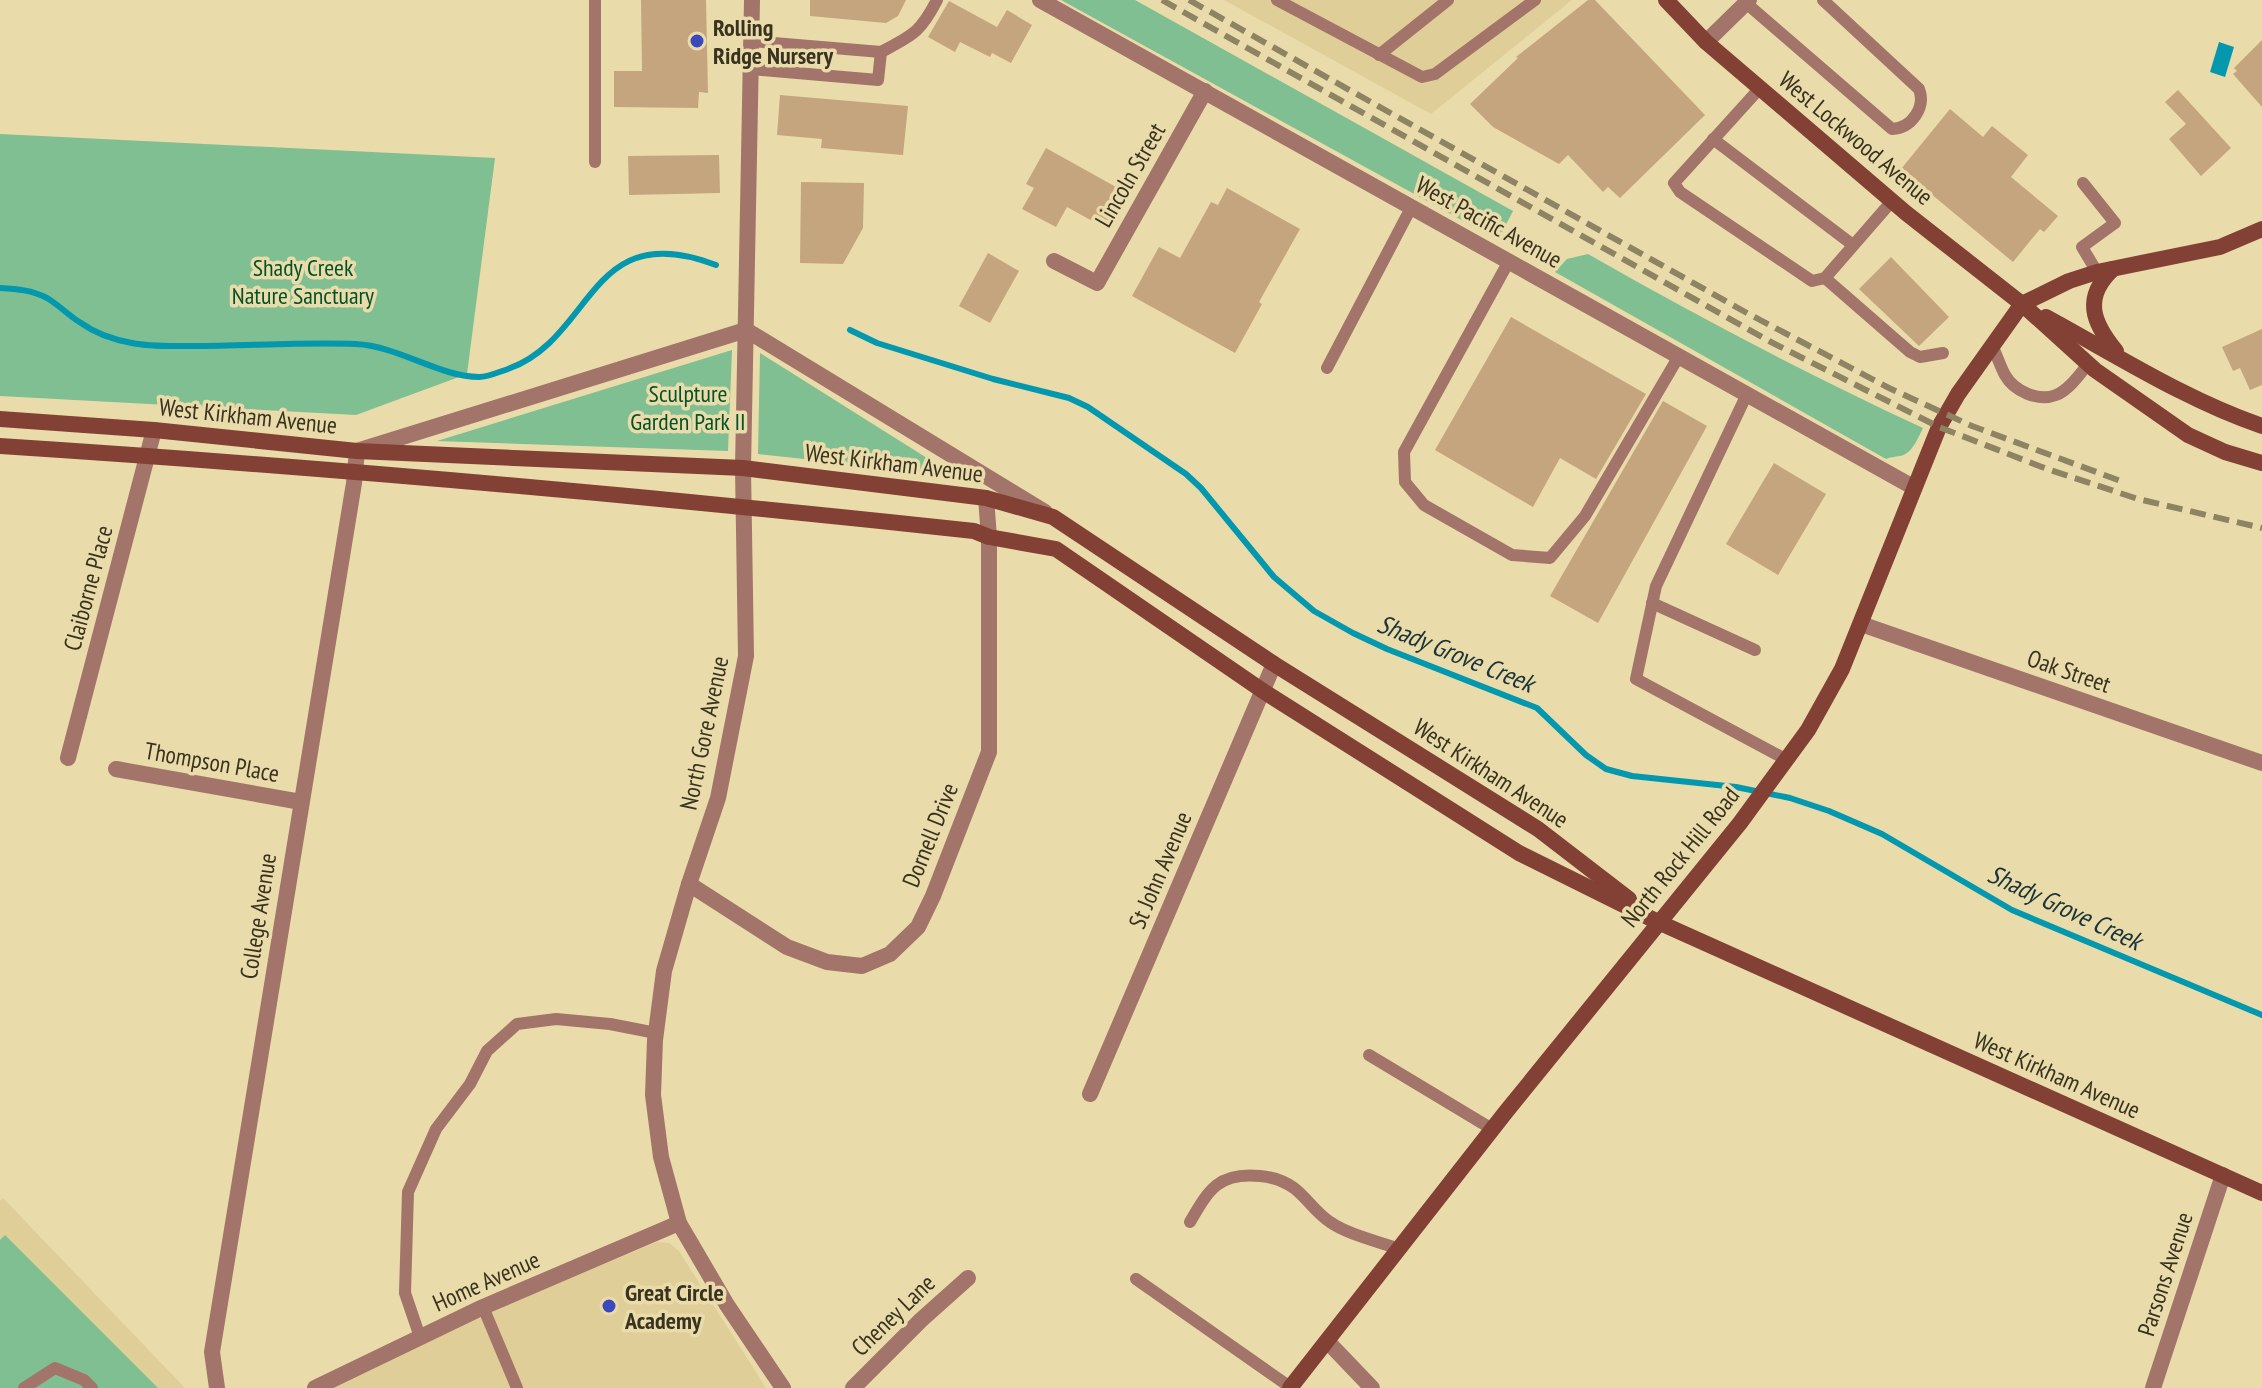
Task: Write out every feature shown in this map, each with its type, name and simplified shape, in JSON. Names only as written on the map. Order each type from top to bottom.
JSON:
[{"type":"street","name":"North Gore Avenue","points":[[752,0],[743,468],[746,656],[718,798],[664,971],[656,1033],[653,1095],[661,1157],[679,1223],[727,1305],[783,1388]]},
{"type":"street","name":"West Pacific Avenue","points":[[1040,0],[1913,487]]},
{"type":"street","name":"West Lockwood Avenue","points":[[1666,0],[1706,42],[1892,201],[2022,304],[2088,364],[2188,435],[2225,452],[2262,463]]},
{"type":"street","points":[[1706,42],[1748,2]]},
{"type":"street","name":"Lincoln Street","points":[[1054,261],[1097,283],[1205,91]]},
{"type":"street","points":[[2022,304],[2069,281],[2220,247],[2262,229]]},
{"type":"street","points":[[2105,271],[2093,307],[2107,340],[2122,358]]},
{"type":"street","name":"West Lockwood Avenue","points":[[2022,304],[2236,417],[2262,426]]},
{"type":"street","name":"North Rock Hill Road","points":[[1290,1388],[1492,1129],[1782,767],[1825,701],[1861,624],[1939,427],[1958,394],[2022,304]]},
{"type":"street","points":[[357,451],[746,330],[1053,517]]},
{"type":"street","name":"West Kirkham Avenue","points":[[0,419],[154,430],[357,451],[743,468],[986,498],[1053,517],[1274,664],[1538,829],[1658,922]]},
{"type":"street","name":"Claiborne Place","points":[[68,758],[154,430]]},
{"type":"street","name":"West Kirkham Avenue","points":[[0,446],[743,506],[974,531],[989,537],[1056,549],[1263,691],[1519,853],[1658,922],[2262,1193]]},
{"type":"street","name":"College Avenue","points":[[217,1388],[212,1352],[356,474],[357,451]]},
{"type":"street","name":"Dornell Drive","points":[[689,884],[787,947],[827,962],[862,966],[890,954],[918,927],[989,752],[989,537],[986,498]]},
{"type":"street","name":"Oak Street","points":[[1861,624],[2262,763]]},
{"type":"street","name":"St John Avenue","points":[[1090,1094],[1274,664]]},
{"type":"street","name":"Thompson Place","points":[[116,769],[301,802]]},
{"type":"street","name":"Parsons Avenue","points":[[2153,1388],[2223,1175]]},
{"type":"street","name":"Home Avenue","points":[[315,1388],[483,1307],[679,1223]]},
{"type":"street","name":"Cheney Lane","points":[[853,1388],[968,1278]]},
{"type":"street","points":[[1327,1341],[1372,1388]]},
{"type":"lane","points":[[595,0],[595,162]]},
{"type":"lane","points":[[751,41],[881,52],[923,26],[937,0]]},
{"type":"lane","points":[[1277,0],[1422,77],[1435,74],[1535,0]]},
{"type":"lane","points":[[1379,55],[1448,0]]},
{"type":"lane","points":[[1748,2],[1892,129],[1906,125],[1920,110],[1923,99],[1919,89],[1823,0]]},
{"type":"lane","points":[[751,69],[878,80],[881,52]]},
{"type":"lane","points":[[1760,88],[1674,183],[1680,192],[1812,281],[1825,278],[1892,201]]},
{"type":"lane","points":[[1713,139],[1853,245]]},
{"type":"lane","points":[[2083,183],[2115,223],[2082,247],[2105,271]]},
{"type":"lane","points":[[1327,368],[1412,206]]},
{"type":"lane","points":[[1509,261],[1404,452],[1405,482],[1424,505],[1512,555],[1550,558],[1585,516],[1679,356]]},
{"type":"lane","points":[[1825,278],[1910,352],[1920,357],[1943,353]]},
{"type":"lane","points":[[1992,346],[2012,384],[2018,390],[2038,397],[2056,395],[2075,380],[2088,364]]},
{"type":"lane","points":[[1747,394],[1656,586],[1636,679],[1782,767]]},
{"type":"lane","points":[[1652,603],[1755,650]]},
{"type":"lane","points":[[420,1337],[405,1293],[408,1192],[436,1129],[470,1084],[487,1051],[517,1024],[556,1019],[610,1024],[656,1033]]},
{"type":"lane","points":[[1369,1055],[1492,1129]]},
{"type":"lane","points":[[1190,1222],[1204,1196],[1223,1179],[1236,1174],[1264,1176],[1295,1189],[1331,1224],[1399,1249]]},
{"type":"lane","points":[[1136,1279],[1290,1388]]},
{"type":"lane","points":[[483,1307],[517,1388]]},
{"type":"lane","points":[[24,1388],[55,1368],[84,1380],[92,1388]]},
{"type":"shaded area","points":[[1224,0],[1572,0],[1431,114]]},
{"type":"shaded area","points":[[3,1198],[185,1388],[0,1388],[0,1201]]},
{"type":"shaded area","name":"Great Circle Academy","points":[[657,1242],[669,1243],[679,1251],[766,1388],[330,1388],[464,1323]]},
{"type":"green space","points":[[1061,0],[1135,0],[1513,211],[1498,240]]},
{"type":"green space","name":"Shady Creek Nature Sanctuary","points":[[0,134],[495,158],[467,374],[356,415],[0,396]]},
{"type":"green space","points":[[1588,254],[1754,345],[1923,428],[1917,441],[1904,455],[1886,459],[1555,272],[1567,259]]},
{"type":"green space","name":"Sculpture Garden Park II","points":[[732,350],[728,451],[437,441]]},
{"type":"green space","points":[[760,353],[954,475],[758,454]]},
{"type":"green space","points":[[5,1235],[158,1388],[0,1388],[0,1240]]},
{"type":"water","points":[[2219,42],[2234,47],[2225,77],[2210,72]]},
{"type":"building","points":[[641,0],[706,0],[708,93],[699,92],[698,108],[614,107],[614,71],[642,71]]},
{"type":"building","points":[[810,0],[906,0],[898,16],[886,23],[810,16]]},
{"type":"building","points":[[1588,0],[1595,0],[1705,115],[1620,198],[1608,187],[1603,192],[1568,155],[1559,164],[1493,127],[1470,104],[1516,57]]},
{"type":"building","points":[[949,1],[997,27],[1007,10],[1032,25],[1011,63],[992,53],[990,57],[960,42],[955,52],[928,37]]},
{"type":"building","points":[[2262,40],[2262,107],[2233,74],[2237,71],[2234,68]]},
{"type":"building","points":[[2178,90],[2231,148],[2201,176],[2169,139],[2186,124],[2165,102]]},
{"type":"building","points":[[780,95],[908,106],[903,155],[821,148],[822,139],[777,135]]},
{"type":"building","points":[[1950,109],[1983,137],[1992,126],[2028,155],[2011,177],[2058,216],[2044,232],[2040,229],[2013,262],[1901,169]]},
{"type":"building","points":[[1046,148],[1125,192],[1105,228],[1067,207],[1056,227],[1022,209],[1034,188],[1026,184]]},
{"type":"building","points":[[719,155],[720,193],[629,195],[628,156]]},
{"type":"building","points":[[801,182],[864,183],[863,228],[843,264],[800,263]]},
{"type":"building","points":[[1227,188],[1300,229],[1259,302],[1262,304],[1235,353],[1132,296],[1159,247],[1180,258],[1211,202],[1218,205]]},
{"type":"building","points":[[988,253],[1019,271],[990,323],[959,306]]},
{"type":"building","points":[[1891,257],[1949,317],[1919,346],[1859,289]]},
{"type":"building","points":[[1511,317],[1646,394],[1596,479],[1560,458],[1533,507],[1435,450]]},
{"type":"building","points":[[2262,329],[2262,385],[2250,390],[2240,368],[2233,371],[2222,347]]},
{"type":"building","points":[[1663,401],[1707,426],[1598,623],[1550,596]]},
{"type":"building","points":[[1774,463],[1826,494],[1778,575],[1726,544]]},
{"type":"waterway","name":"Shady Grove Creek","points":[[0,288],[41,295],[92,330],[132,343],[170,346],[356,344],[387,350],[449,372],[479,377],[508,369],[537,354],[617,268],[642,256],[674,254],[716,265]]},
{"type":"waterway","name":"Shady Grove Creek","points":[[850,330],[877,343],[993,379],[1069,398],[1088,407],[1186,474],[1274,577],[1314,611],[1387,649],[1537,708],[1586,755],[1606,769],[1632,776],[1736,787],[1790,798],[1829,811],[1882,834],[2012,910],[2262,1015]]},
{"type":"railway","points":[[1162,0],[1769,341],[1939,427],[2047,469],[2138,499],[2262,528]]},
{"type":"railway","points":[[1189,0],[1747,313],[1889,388],[1972,426],[2126,483]]},
{"type":"place","name":"Rolling Ridge Nursery","points":[[697,41]]},
{"type":"place","name":"Great Circle Academy","points":[[609,1306]]}]
